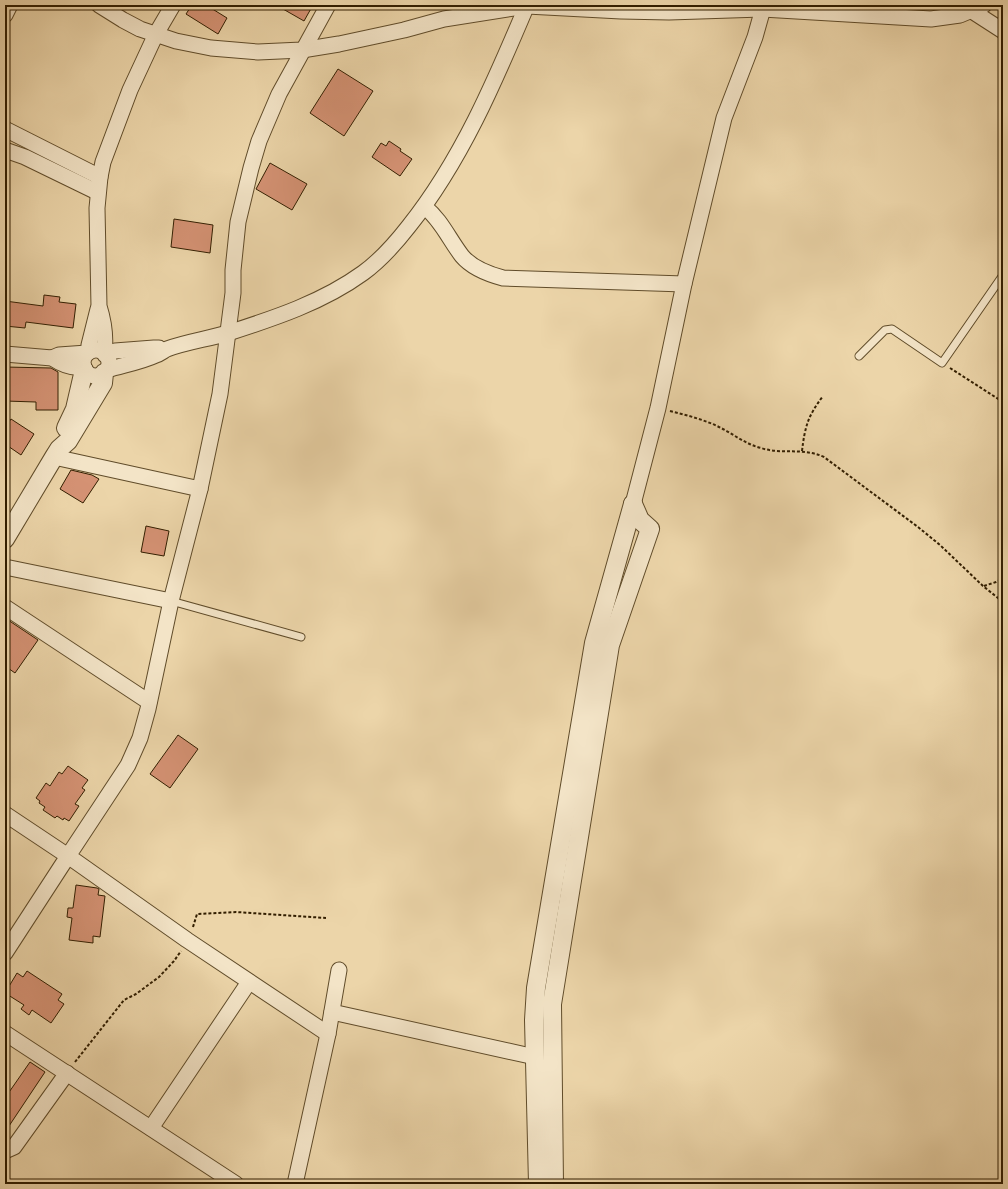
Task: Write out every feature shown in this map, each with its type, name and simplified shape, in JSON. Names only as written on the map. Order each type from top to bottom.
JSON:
[{"type":"street","points":[[5,15],[10,5]]},
{"type":"street","points":[[99,5],[140,29],[176,41],[235,51],[258,52],[302,50],[371,38],[444,20],[527,5],[621,11],[669,12],[763,7],[931,20],[946,18],[978,8],[1003,31]]},
{"type":"street","points":[[57,453],[62,436],[74,409],[92,359],[106,342],[99,306],[97,192],[103,162],[127,98],[156,34],[173,5]]},
{"type":"street","points":[[5,953],[128,765],[145,724],[171,601],[200,489],[220,394],[233,293],[238,222],[249,174],[268,118],[281,89],[328,5]]},
{"type":"street","points":[[92,359],[91,375],[96,376],[156,356],[166,350],[228,333],[309,304],[353,280],[373,266],[388,252],[425,207],[454,160],[510,46],[527,5]]},
{"type":"street","points":[[538,1184],[534,1020],[536,988],[594,643],[658,408],[684,284],[724,118],[755,38],[763,7]]},
{"type":"street","points":[[5,129],[100,177]]},
{"type":"street","points":[[5,150],[25,157],[97,192]]},
{"type":"street","points":[[425,207],[438,220],[463,257],[480,270],[495,276],[502,278],[684,284]]},
{"type":"street","points":[[92,359],[115,351],[123,350],[142,350],[154,348],[166,350]]},
{"type":"street","points":[[5,354],[52,358],[59,355],[108,361],[103,383],[68,441],[57,453],[5,539]]},
{"type":"street","points":[[57,453],[200,489]]},
{"type":"street","points":[[554,1184],[552,1004],[610,645],[650,529],[640,520],[633,504]]},
{"type":"street","points":[[5,567],[171,601]]},
{"type":"street","points":[[5,607],[149,702]]},
{"type":"street","points":[[5,814],[68,856],[187,940],[328,1034]]},
{"type":"street","points":[[295,1184],[328,1034],[339,970]]},
{"type":"street","points":[[152,1128],[249,982]]},
{"type":"street","points":[[332,1012],[535,1057]]},
{"type":"street","points":[[5,1033],[236,1184]]},
{"type":"street","points":[[5,1151],[14,1147],[67,1073]]},
{"type":"lane","points":[[859,356],[885,330],[892,329],[942,363],[1003,275]]},
{"type":"lane","points":[[171,601],[301,637]]},
{"type":"path","points":[[942,363],[1003,402]]},
{"type":"path","points":[[802,451],[805,429],[813,410],[824,396]]},
{"type":"path","points":[[658,408],[706,421],[745,442],[761,448],[779,451],[802,451],[817,454],[831,462],[918,527],[983,586],[1003,602]]},
{"type":"path","points":[[983,586],[1003,578]]},
{"type":"path","points":[[67,1073],[124,1000],[142,990],[159,977],[174,961],[187,940],[197,914],[236,912],[326,918]]},
{"type":"building","points":[[192,5],[206,5],[227,18],[218,34],[186,14]]},
{"type":"building","points":[[276,5],[313,5],[304,21]]},
{"type":"building","points":[[338,69],[373,91],[344,136],[310,113]]},
{"type":"building","points":[[389,141],[412,159],[400,176],[372,157],[381,143],[386,146]]},
{"type":"building","points":[[270,163],[307,184],[292,210],[256,189]]},
{"type":"building","points":[[174,219],[213,225],[210,253],[171,247]]},
{"type":"building","points":[[44,295],[60,297],[59,302],[76,304],[73,328],[26,322],[25,328],[5,326],[5,301],[43,306]]},
{"type":"building","points":[[5,367],[51,368],[58,372],[58,410],[36,410],[36,402],[5,401]]},
{"type":"building","points":[[11,419],[34,434],[21,455],[5,444],[5,428]]},
{"type":"building","points":[[71,470],[92,475],[99,479],[83,503],[60,489]]},
{"type":"building","points":[[146,526],[169,531],[164,556],[141,552]]},
{"type":"building","points":[[5,618],[38,640],[15,673],[5,666]]},
{"type":"building","points":[[178,735],[198,749],[170,788],[150,774]]},
{"type":"building","points":[[68,766],[88,780],[82,788],[85,790],[75,804],[79,806],[69,821],[64,818],[63,820],[57,816],[55,818],[43,810],[45,807],[39,803],[40,801],[36,798],[46,783],[50,786],[59,772],[62,774]]},
{"type":"building","points":[[76,885],[97,888],[99,889],[98,895],[105,896],[100,937],[93,936],[93,943],[69,940],[72,918],[67,917],[68,908],[73,908]]},
{"type":"building","points":[[27,971],[62,994],[58,1000],[64,1004],[51,1023],[32,1010],[29,1015],[21,1009],[24,1005],[5,993],[17,973],[23,977]]},
{"type":"building","points":[[30,1062],[45,1072],[5,1132],[5,1098]]}]
